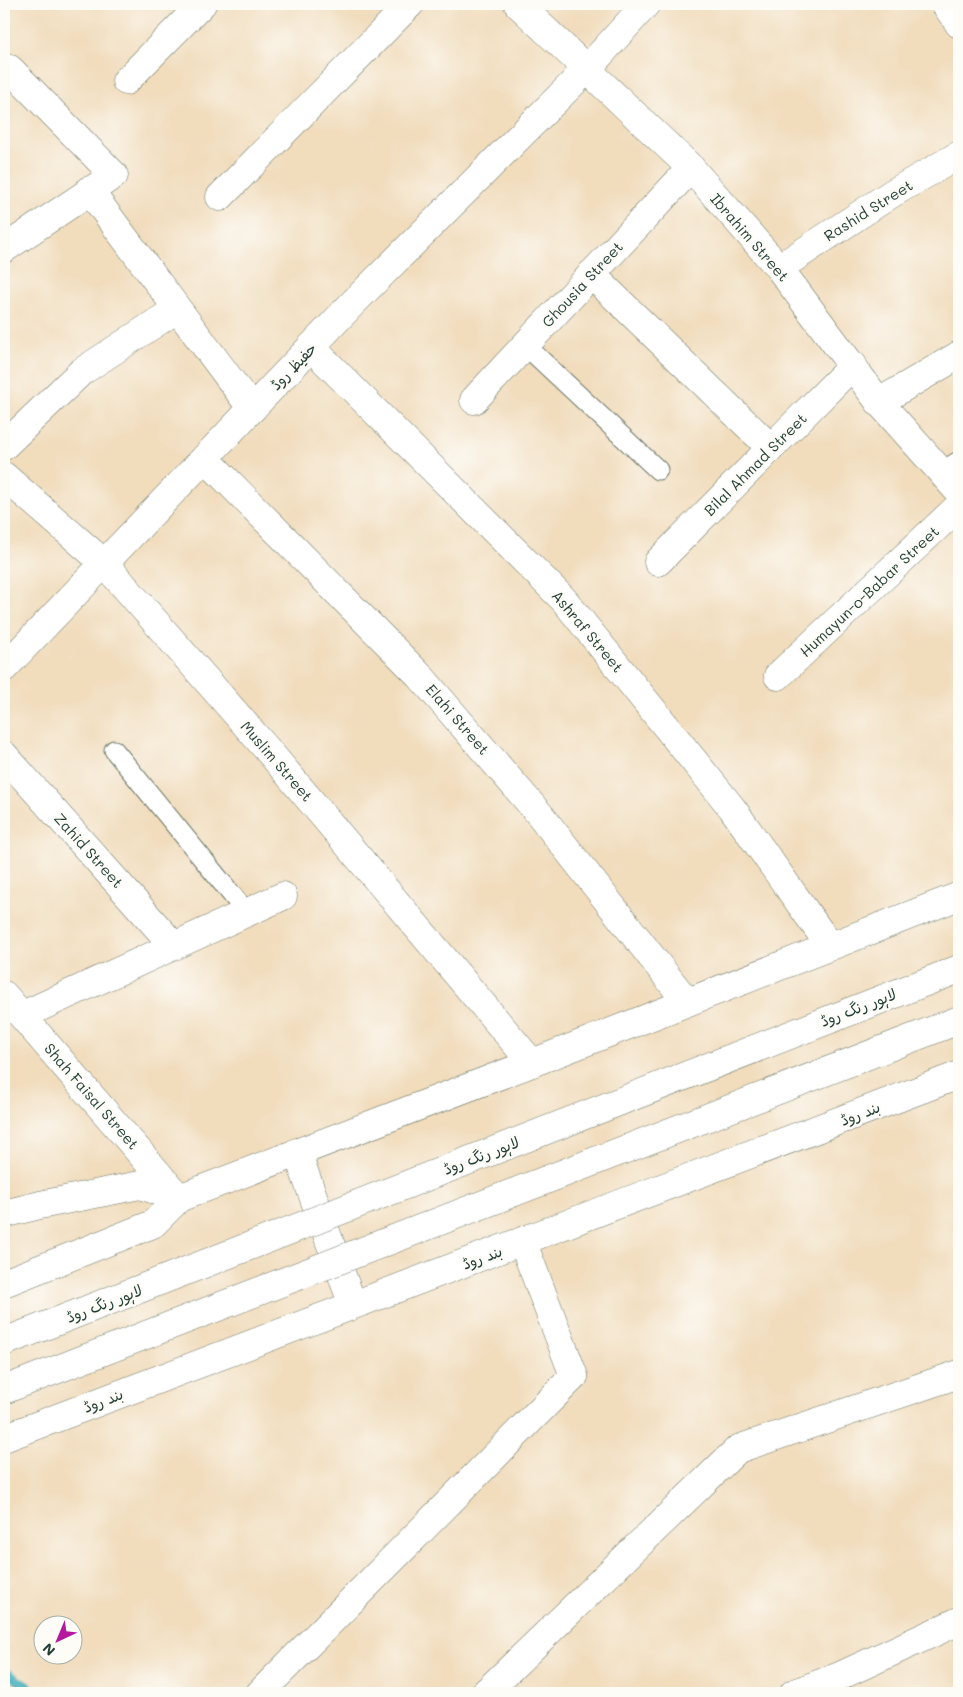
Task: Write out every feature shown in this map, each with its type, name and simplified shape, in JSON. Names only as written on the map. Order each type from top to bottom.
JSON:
[{"type":"main road","points":[[126,81],[202,4]]},
{"type":"main road","points":[[220,197],[410,4]]},
{"type":"main road","name":"Ibrahim Street","points":[[518,4],[588,68],[691,168],[779,268],[879,402],[951,466],[959,492]]},
{"type":"main road","name":"حفیظ روڈ","points":[[4,668],[252,408],[588,68],[646,4]]},
{"type":"main road","points":[[944,4],[959,24]]},
{"type":"main road","points":[[4,249],[89,190],[114,175],[10,69]]},
{"type":"main road","name":"Rashid Street","points":[[779,268],[891,194],[959,155]]},
{"type":"main road","name":"Ghousia Street","points":[[474,400],[691,168]]},
{"type":"main road","points":[[89,190],[252,408]]},
{"type":"main road","points":[[591,274],[771,448]]},
{"type":"main road","points":[[4,446],[81,372],[178,309]]},
{"type":"main road","name":"Ashraf Street","points":[[312,347],[564,600],[732,808],[830,946]]},
{"type":"main road","points":[[879,402],[959,355]]},
{"type":"main road","name":"Bilal Ahmad Street","points":[[658,562],[853,365]]},
{"type":"main road","name":"Elahi Street","points":[[205,458],[421,677],[541,816],[687,1002]]},
{"type":"main road","name":"Muslim Street","points":[[4,476],[104,563],[266,748],[532,1064]]},
{"type":"main road","name":"Humayun-o-Babar Street","points":[[778,676],[959,506]]},
{"type":"main road","name":"Zahid Street","points":[[4,755],[174,946]]},
{"type":"main road","points":[[23,1015],[283,896]]},
{"type":"main road","points":[[4,1283],[153,1224],[179,1198],[532,1064],[959,896]]},
{"type":"main road","name":"لاہور رنگ روڈ","points":[[4,1342],[959,969]]},
{"type":"main road","name":"Shah Faisal Street","points":[[4,995],[179,1198]]},
{"type":"main road","points":[[4,1390],[959,1020]]},
{"type":"main road","name":"بند روڈ","points":[[4,1438],[352,1304],[523,1242],[959,1075]]},
{"type":"main road","points":[[297,1152],[352,1304]]},
{"type":"main road","points":[[4,1214],[40,1204],[140,1185],[179,1198]]},
{"type":"main road","points":[[260,1693],[574,1376],[523,1242]]},
{"type":"main road","points":[[484,1693],[738,1449],[959,1374]]},
{"type":"main road","points":[[794,1693],[850,1684],[959,1620]]},
{"type":"lane","points":[[525,345],[658,470]]},
{"type":"lane","points":[[114,750],[246,912]]},
{"type":"waterway","points":[[4,1671],[37,1693]]}]
